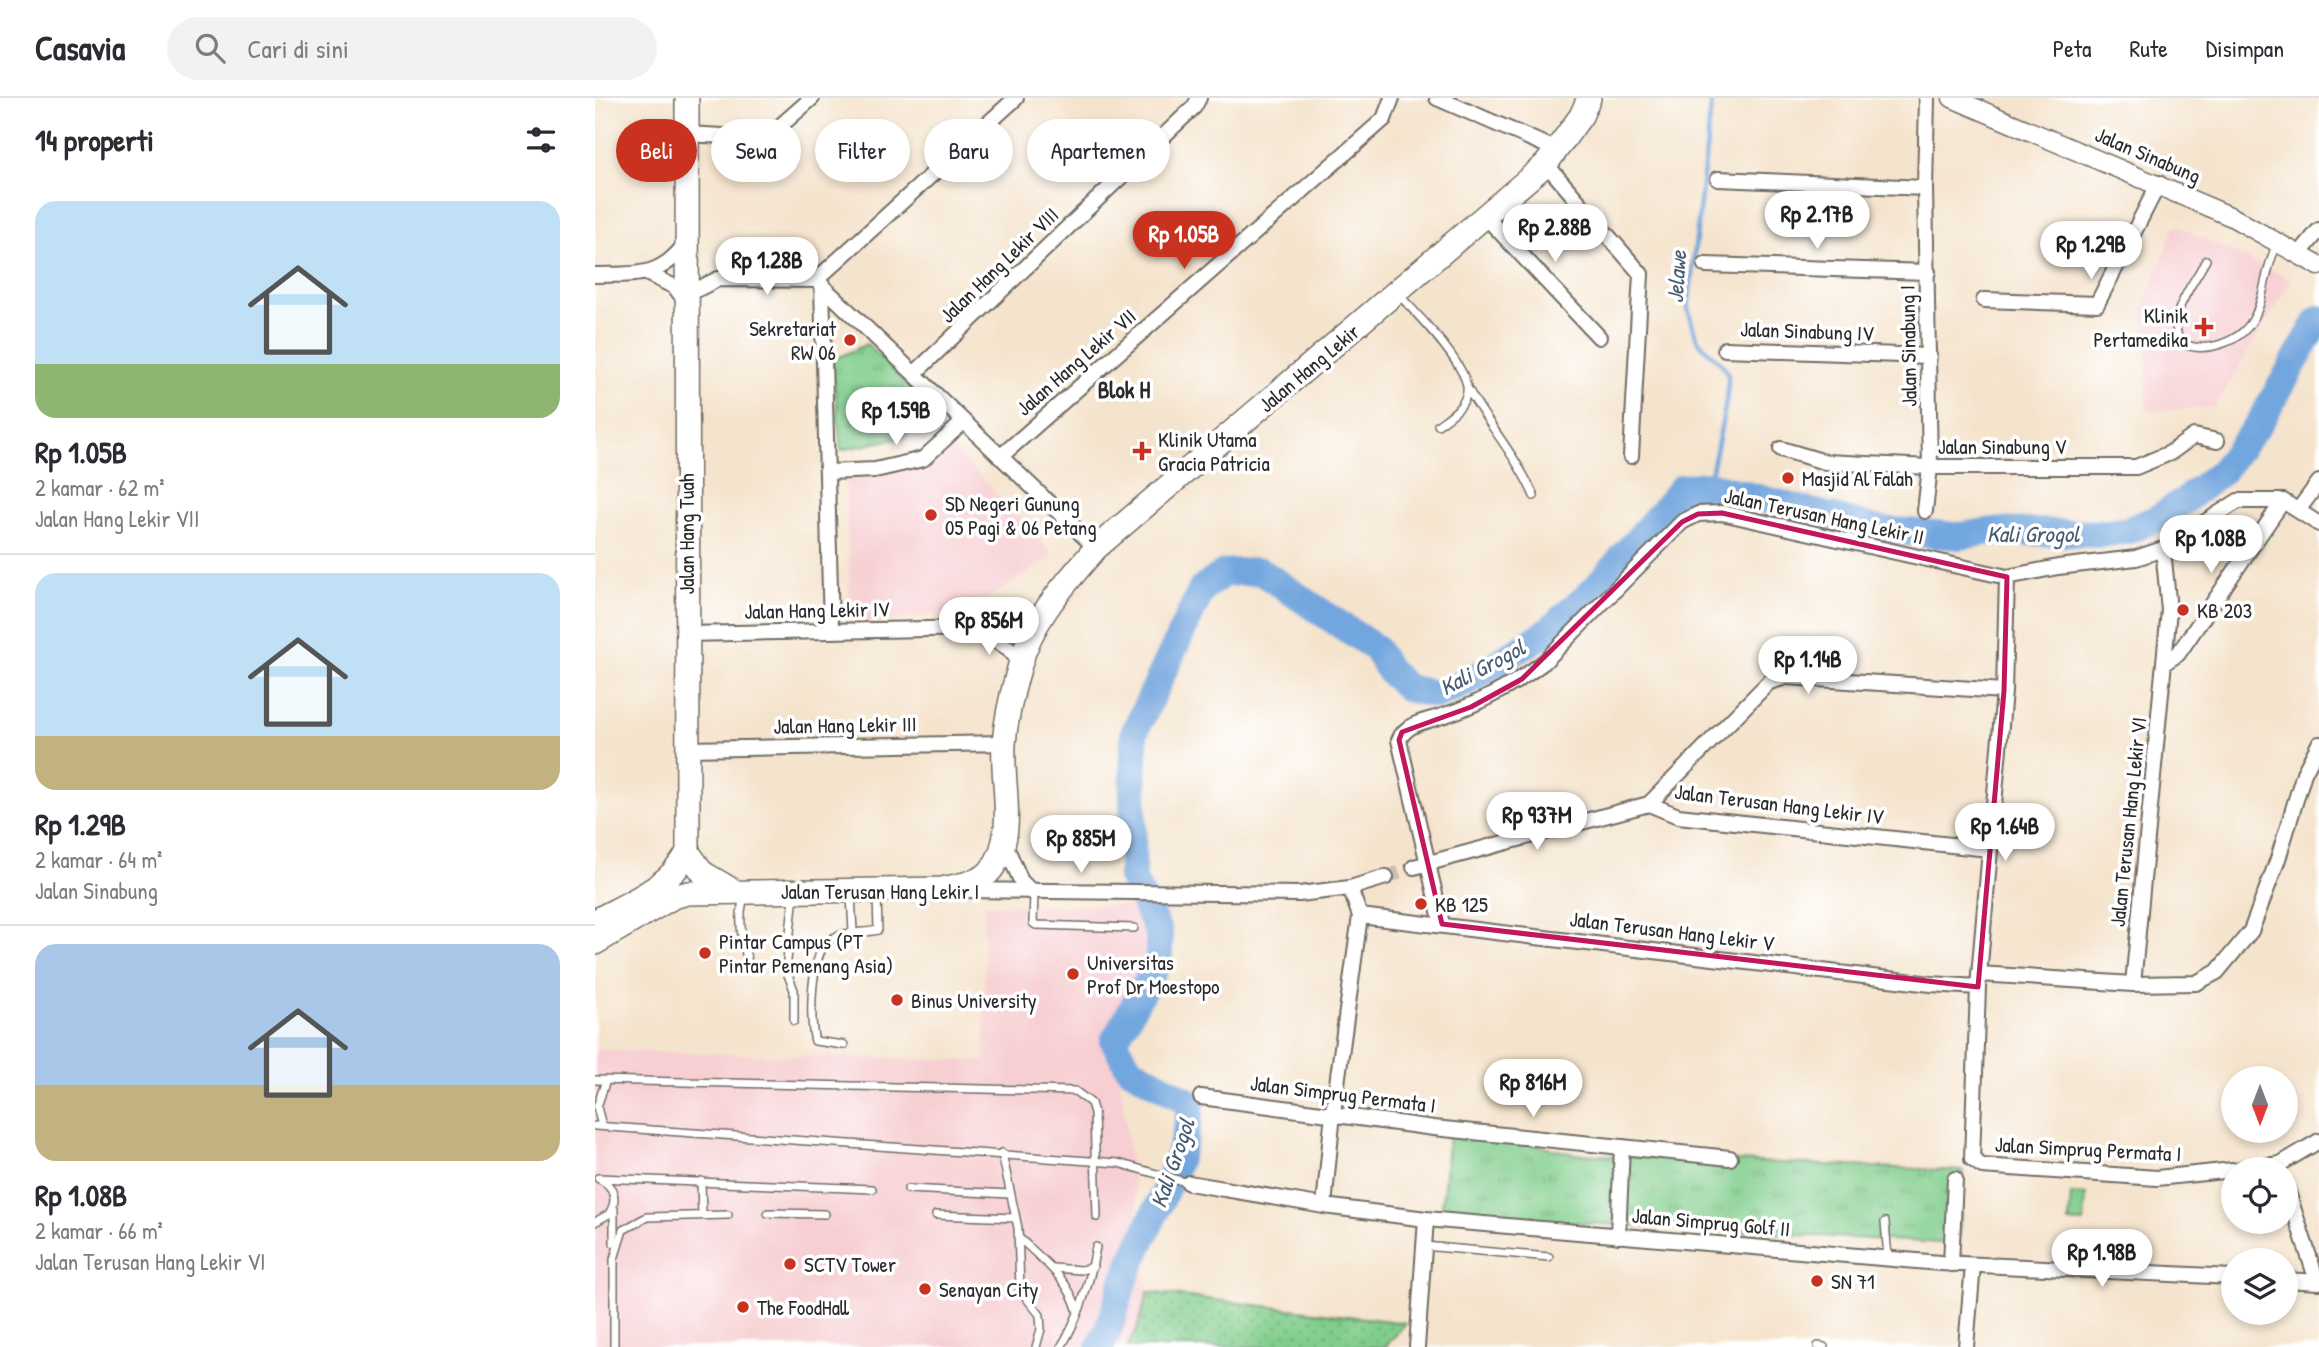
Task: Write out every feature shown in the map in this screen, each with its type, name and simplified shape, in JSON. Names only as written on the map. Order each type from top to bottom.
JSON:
[{"type":"main road","name":"Jalan Hang Tuah","points":[[686,119],[687,98]]},
{"type":"main road","name":"Jalan Hang Lekir","points":[[1006,845],[1005,743],[1020,662],[1043,616],[1096,548],[1397,293],[1552,157],[1581,116],[1589,98]]},
{"type":"main road","name":"Jalan Hang Tuah","points":[[686,182],[688,852]]},
{"type":"main road","points":[[943,889],[973,882],[990,872],[1006,845]]},
{"type":"main road","points":[[595,921],[654,889],[682,864],[688,852],[703,873],[739,890]]},
{"type":"main road","name":"Jalan Terusan Hang Lekir I","points":[[595,943],[673,897],[739,890],[943,889]]},
{"type":"street","points":[[697,135],[761,138],[770,135],[812,98]]},
{"type":"street","points":[[831,629],[828,472],[819,282],[1016,98]]},
{"type":"street","name":"Jalan Hang Lekir VIII","points":[[915,373],[1194,107],[1199,98]]},
{"type":"street","name":"Jalan Hang Lekir VII","points":[[1000,457],[1384,118],[1392,98]]},
{"type":"street","points":[[1437,98],[1552,157],[1639,270],[1642,279],[1631,456]]},
{"type":"street","name":"Jalan Sinabung I","points":[[1926,511],[1930,467],[1925,188],[1927,98]]},
{"type":"street","name":"Jalan Sinabung","points":[[1952,98],[2159,183],[2279,242],[2319,266]]},
{"type":"street","points":[[1719,179],[1925,188]]},
{"type":"street","points":[[1984,300],[2097,304],[2159,183]]},
{"type":"street","points":[[1485,216],[1599,337]]},
{"type":"street","points":[[2300,253],[2319,230]]},
{"type":"street","points":[[595,275],[648,274],[673,261],[685,244]]},
{"type":"street","points":[[1705,265],[1928,272]]},
{"type":"street","points":[[648,274],[675,287],[686,299],[718,279],[819,282],[1096,548]]},
{"type":"street","name":"Jalan Sinabung IV","points":[[1725,349],[1929,356]]},
{"type":"street","points":[[828,472],[875,470],[923,459],[963,422]]},
{"type":"street","name":"Jalan Sinabung V","points":[[1781,449],[1825,462],[1930,467],[2136,467],[2170,453],[2195,436],[2217,441]]},
{"type":"street","points":[[2299,509],[2319,482]]},
{"type":"street","name":"Jalan Terusan Hang Lekir II","points":[[1442,923],[1421,865],[1399,740],[1402,732],[1413,725],[1471,707],[1522,679],[1544,662],[1682,523],[1698,514],[1722,513],[2007,577],[2058,567],[2136,558],[2163,549],[2238,501],[2283,501],[2319,524]]},
{"type":"street","points":[[2164,663],[2178,654],[2283,501]]},
{"type":"street","name":"Jalan Terusan Hang Lekir VI","points":[[2133,984],[2169,610],[2163,549]]},
{"type":"street","points":[[2007,577],[2004,691],[1978,980],[2196,983],[2217,972],[2243,944],[2251,931],[2278,859],[2304,773],[2319,744]]},
{"type":"street","name":"Jalan Hang Lekir IV","points":[[686,634],[977,628],[1008,648],[1020,662]]},
{"type":"street","points":[[1421,865],[1649,804],[1769,682],[1786,677],[2004,691]]},
{"type":"street","name":"Jalan Hang Lekir III","points":[[686,749],[1005,743]]},
{"type":"street","name":"Jalan Terusan Hang Lekir IV","points":[[1649,804],[1678,816],[1989,849]]},
{"type":"street","name":"Jalan Hang Lekir","points":[[1006,845],[1021,881],[1033,892]]},
{"type":"street","name":"Jalan Terusan Hang Lekir I","points":[[943,889],[1131,894],[1299,894],[1350,888],[1386,877]]},
{"type":"street","points":[[1324,1206],[1333,1113],[1360,916],[1350,888]]},
{"type":"street","name":"Jalan Terusan Hang Lekir V","points":[[1360,916],[1442,923],[1917,982],[1978,980]]},
{"type":"street","name":"Jalan Simprug Permata I","points":[[1978,980],[1971,1154],[1974,1162],[1982,1166],[2157,1178],[2221,1171]]},
{"type":"street","name":"Jalan Simprug Permata I","points":[[1201,1097],[1434,1128],[1730,1158]]},
{"type":"street","points":[[2295,1157],[2319,1141]]},
{"type":"street","points":[[1618,1236],[1622,1147]]},
{"type":"street","points":[[1951,1264],[1955,1179]]},
{"type":"street","name":"Jalan Simprug Golf II","points":[[1189,1182],[1324,1206],[1426,1219],[1951,1264],[2221,1277]]},
{"type":"street","points":[[1417,1347],[1426,1219]]},
{"type":"street","points":[[2298,1222],[2318,1281],[2298,1280]]},
{"type":"street","points":[[1966,1347],[1973,1265]]},
{"type":"lane","points":[[2206,260],[2176,316],[2174,327],[2181,343],[2198,349],[2231,341],[2251,328],[2279,242]]},
{"type":"lane","points":[[1397,293],[1435,335],[1465,377],[1467,388],[1497,436],[1519,463],[1534,496]]},
{"type":"lane","points":[[1439,425],[1461,407],[1467,388]]},
{"type":"lane","points":[[739,890],[741,936],[749,966]]},
{"type":"lane","points":[[794,1021],[794,990],[783,971],[795,891]]},
{"type":"lane","points":[[851,891],[853,933]]},
{"type":"lane","points":[[843,1045],[815,1041],[813,988],[824,944],[838,936],[878,930],[877,891]]},
{"type":"lane","points":[[1033,892],[1033,923],[1036,925],[1134,928]]},
{"type":"lane","points":[[595,1080],[1075,1091],[1091,1103],[1094,1113],[1093,1162],[1097,1217]]},
{"type":"lane","points":[[606,1080],[597,1107],[598,1126],[1118,1163],[1189,1182]]},
{"type":"lane","points":[[1002,1153],[1008,1171],[1019,1238],[1020,1290],[1040,1315],[1041,1329],[1037,1347]]},
{"type":"lane","points":[[597,1178],[872,1189]]},
{"type":"lane","points":[[597,1178],[610,1186],[614,1202],[614,1347]]},
{"type":"lane","points":[[701,1181],[702,1215]]},
{"type":"lane","points":[[908,1189],[1010,1194]]},
{"type":"lane","points":[[595,1222],[609,1214],[614,1202]]},
{"type":"lane","points":[[768,1213],[825,1214]]},
{"type":"lane","points":[[614,1259],[618,1237],[637,1220],[727,1215]]},
{"type":"lane","points":[[936,1216],[1015,1218]]},
{"type":"lane","points":[[1885,1222],[1888,1258]]},
{"type":"lane","points":[[1019,1238],[1052,1267],[1072,1297],[1078,1314]]},
{"type":"lane","points":[[1425,1246],[1549,1257]]},
{"type":"lane","points":[[1061,1347],[1078,1314],[1093,1267],[1096,1247]]},
{"type":"lane","points":[[1052,1267],[1093,1267]]},
{"type":"lane","points":[[1818,1346],[1824,1347]]},
{"type":"highlighted area","points":[[1722,513],[2007,577],[2004,691],[1978,987],[1442,924],[1399,740],[1402,732],[1471,707],[1522,679],[1682,522],[1698,514]]},
{"type":"shaded area","name":"Klinik Pertamedika","points":[[2175,225],[2292,280],[2214,408],[2146,411],[2147,342],[2142,312]]},
{"type":"shaded area","name":"SD Negeri Gunung 05 Pagi & 06 Petang","points":[[947,442],[1054,555],[973,609],[851,625],[845,474],[930,451]]},
{"type":"shaded area","points":[[984,905],[1159,906],[1173,948],[1152,1000],[1118,1064],[1148,1292],[1137,1329],[1127,1347],[595,1347],[595,1050],[985,1061]]},
{"type":"green space","points":[[867,344],[931,410],[905,437],[841,450],[832,360]]},
{"type":"green space","points":[[1449,1135],[1526,1143],[1574,1154],[1963,1171],[1959,1244],[1441,1215]]},
{"type":"green space","points":[[2071,1194],[2086,1195],[2084,1223],[2069,1222]]},
{"type":"green space","points":[[1148,1292],[1406,1323],[1385,1347],[1127,1347],[1137,1329]]},
{"type":"waterway","name":"Jelawe","points":[[1709,485],[1728,380],[1724,367],[1698,340],[1688,309],[1712,98]]},
{"type":"waterway","name":"Kali Grogol","points":[[1100,1347],[1133,1259],[1173,1172],[1181,1150],[1191,1103],[1129,1068],[1114,1041],[1159,961],[1159,933],[1132,878],[1134,733],[1202,589],[1224,573],[1260,571],[1375,648],[1389,671],[1407,688],[1438,695],[1466,683],[1544,634],[1594,590],[1682,488],[1709,485],[1880,530],[1960,536],[1993,531],[2100,534],[2129,530],[2156,519],[2221,472],[2260,422],[2319,319]]},
{"type":"tunnel","points":[[1386,877],[1414,867]]},
{"type":"place","name":"Klinik Pertamedika","points":[[2204,327]]},
{"type":"place","name":"Sekretariat RW 06","points":[[850,340]]},
{"type":"place","name":"Klinik Utama Gracia Patricia","points":[[1142,451]]},
{"type":"place","name":"Masjid Al Falah","points":[[1788,478]]},
{"type":"place","name":"SD Negeri Gunung 05 Pagi & 06 Petang","points":[[931,515]]},
{"type":"place","name":"KB 203","points":[[2183,610]]},
{"type":"place","name":"KB 125","points":[[1421,904]]},
{"type":"place","name":"Pintar Campus (PT Pintar Pemenang Asia)","points":[[705,953]]},
{"type":"place","name":"Universitas Prof Dr Moestopo","points":[[1073,974]]},
{"type":"place","name":"Binus University","points":[[897,1000]]},
{"type":"place","name":"SCTV Tower","points":[[790,1264]]},
{"type":"place","name":"SN 71","points":[[1817,1281]]},
{"type":"place","name":"Senayan City","points":[[925,1289]]},
{"type":"place","name":"The FoodHall","points":[[743,1307]]},
{"type":"district","name":"Blok H","points":[[1124,389]]}]
